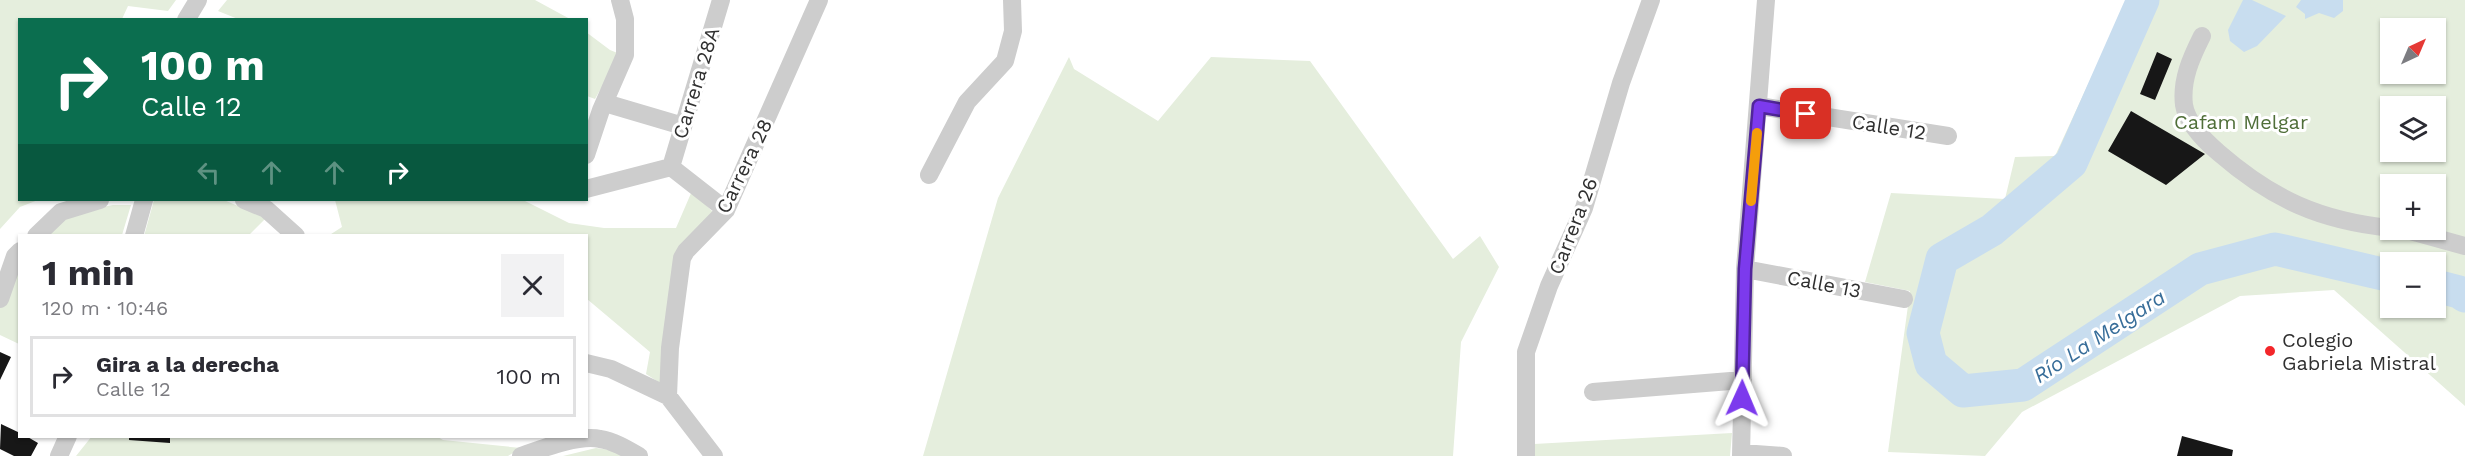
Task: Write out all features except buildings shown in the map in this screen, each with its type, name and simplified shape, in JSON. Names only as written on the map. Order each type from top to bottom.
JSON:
[{"type":"street","points":[[187,18],[198,0]]},
{"type":"street","points":[[588,150],[625,55],[625,19],[620,0]]},
{"type":"street","name":"Carrera 28A","points":[[671,167],[721,0]]},
{"type":"street","name":"Carrera 28","points":[[668,396],[669,356],[682,258],[726,210],[819,0]]},
{"type":"street","points":[[929,175],[967,102],[1005,61],[1014,31],[1012,0]]},
{"type":"street","name":"Carrera 26","points":[[1526,456],[1526,352],[1549,286],[1584,208],[1621,83],[1651,0]]},
{"type":"street","points":[[1766,0],[1745,269],[1741,454],[1783,456]]},
{"type":"street","points":[[2202,36],[2186,68],[2184,107],[2201,138],[2237,169],[2272,194],[2300,207],[2361,225],[2380,227]]},
{"type":"street","points":[[605,103],[683,126]]},
{"type":"street","name":"Calle 12","points":[[1759,106],[1948,136]]},
{"type":"street","points":[[588,188],[671,167],[726,210]]},
{"type":"street","points":[[38,234],[61,212],[97,201]]},
{"type":"street","points":[[135,234],[144,201]]},
{"type":"street","points":[[246,201],[266,209],[294,234]]},
{"type":"street","points":[[2443,240],[2465,246]]},
{"type":"street","points":[[0,299],[18,253]]},
{"type":"street","name":"Calle 13","points":[[1745,269],[1904,299]]},
{"type":"street","points":[[588,363],[611,369],[668,396],[714,456]]},
{"type":"street","points":[[1593,392],[1743,380]]},
{"type":"street","points":[[59,456],[67,438]]},
{"type":"street","points":[[521,456],[558,443],[598,438],[623,447],[639,456]]},
{"type":"green space","points":[[0,0],[176,0],[168,11],[128,6],[122,18],[18,18],[18,201],[35,201],[20,207],[0,229]]},
{"type":"green space","points":[[227,0],[535,0],[568,18],[236,18],[218,11]]},
{"type":"green space","name":"Cafam Melgar","points":[[2127,0],[2465,0],[2465,406],[2334,290],[2240,296],[2022,412],[1985,456],[1888,452],[1910,291],[1865,282],[1891,193],[2005,199],[2015,157],[2055,156]]},
{"type":"green space","points":[[588,34],[610,50],[620,54],[595,99],[588,96]]},
{"type":"green space","points":[[1069,57],[1074,69],[1158,121],[1211,57],[1310,61],[1453,259],[1480,236],[1499,267],[1461,342],[1453,456],[923,456],[998,198]]},
{"type":"green space","points":[[692,191],[717,216],[679,251],[663,385],[646,374],[650,352],[588,300],[588,234],[331,234],[342,227],[335,201],[525,201],[569,223],[604,228],[676,228]]},
{"type":"green space","points":[[154,201],[226,201],[266,218],[250,234],[145,234]]},
{"type":"green space","points":[[113,205],[131,205],[122,234],[47,234],[62,215]]},
{"type":"green space","points":[[18,267],[18,344],[0,335],[0,302]]},
{"type":"green space","points":[[1732,433],[1730,456],[1533,456],[1534,444]]},
{"type":"green space","points":[[90,438],[440,438],[521,448],[508,456],[76,456]]},
{"type":"green space","points":[[596,448],[617,451],[623,456],[563,456]]},
{"type":"water","points":[[2243,0],[2252,0],[2286,16],[2257,46],[2244,52],[2230,41],[2228,30]]},
{"type":"water","points":[[2301,0],[2343,0],[2343,11],[2334,18],[2319,13],[2305,19],[2305,14],[2296,7]]},
{"type":"waterway","name":"Río La Melgara","points":[[2143,0],[2071,163],[1992,230],[1942,259],[1923,333],[1931,364],[1963,391],[2023,385],[2200,269],[2275,249],[2380,273]]},
{"type":"waterway","name":"Río La Melgara","points":[[2446,289],[2465,296]]},
{"type":"slow traffic","points":[[1751,201],[1757,133]]},
{"type":"place","name":"Colegio Gabriela Mistral","points":[[2270,351]]},
{"type":"route","points":[[1742,398],[1745,269],[1759,106],[1806,114]]}]
